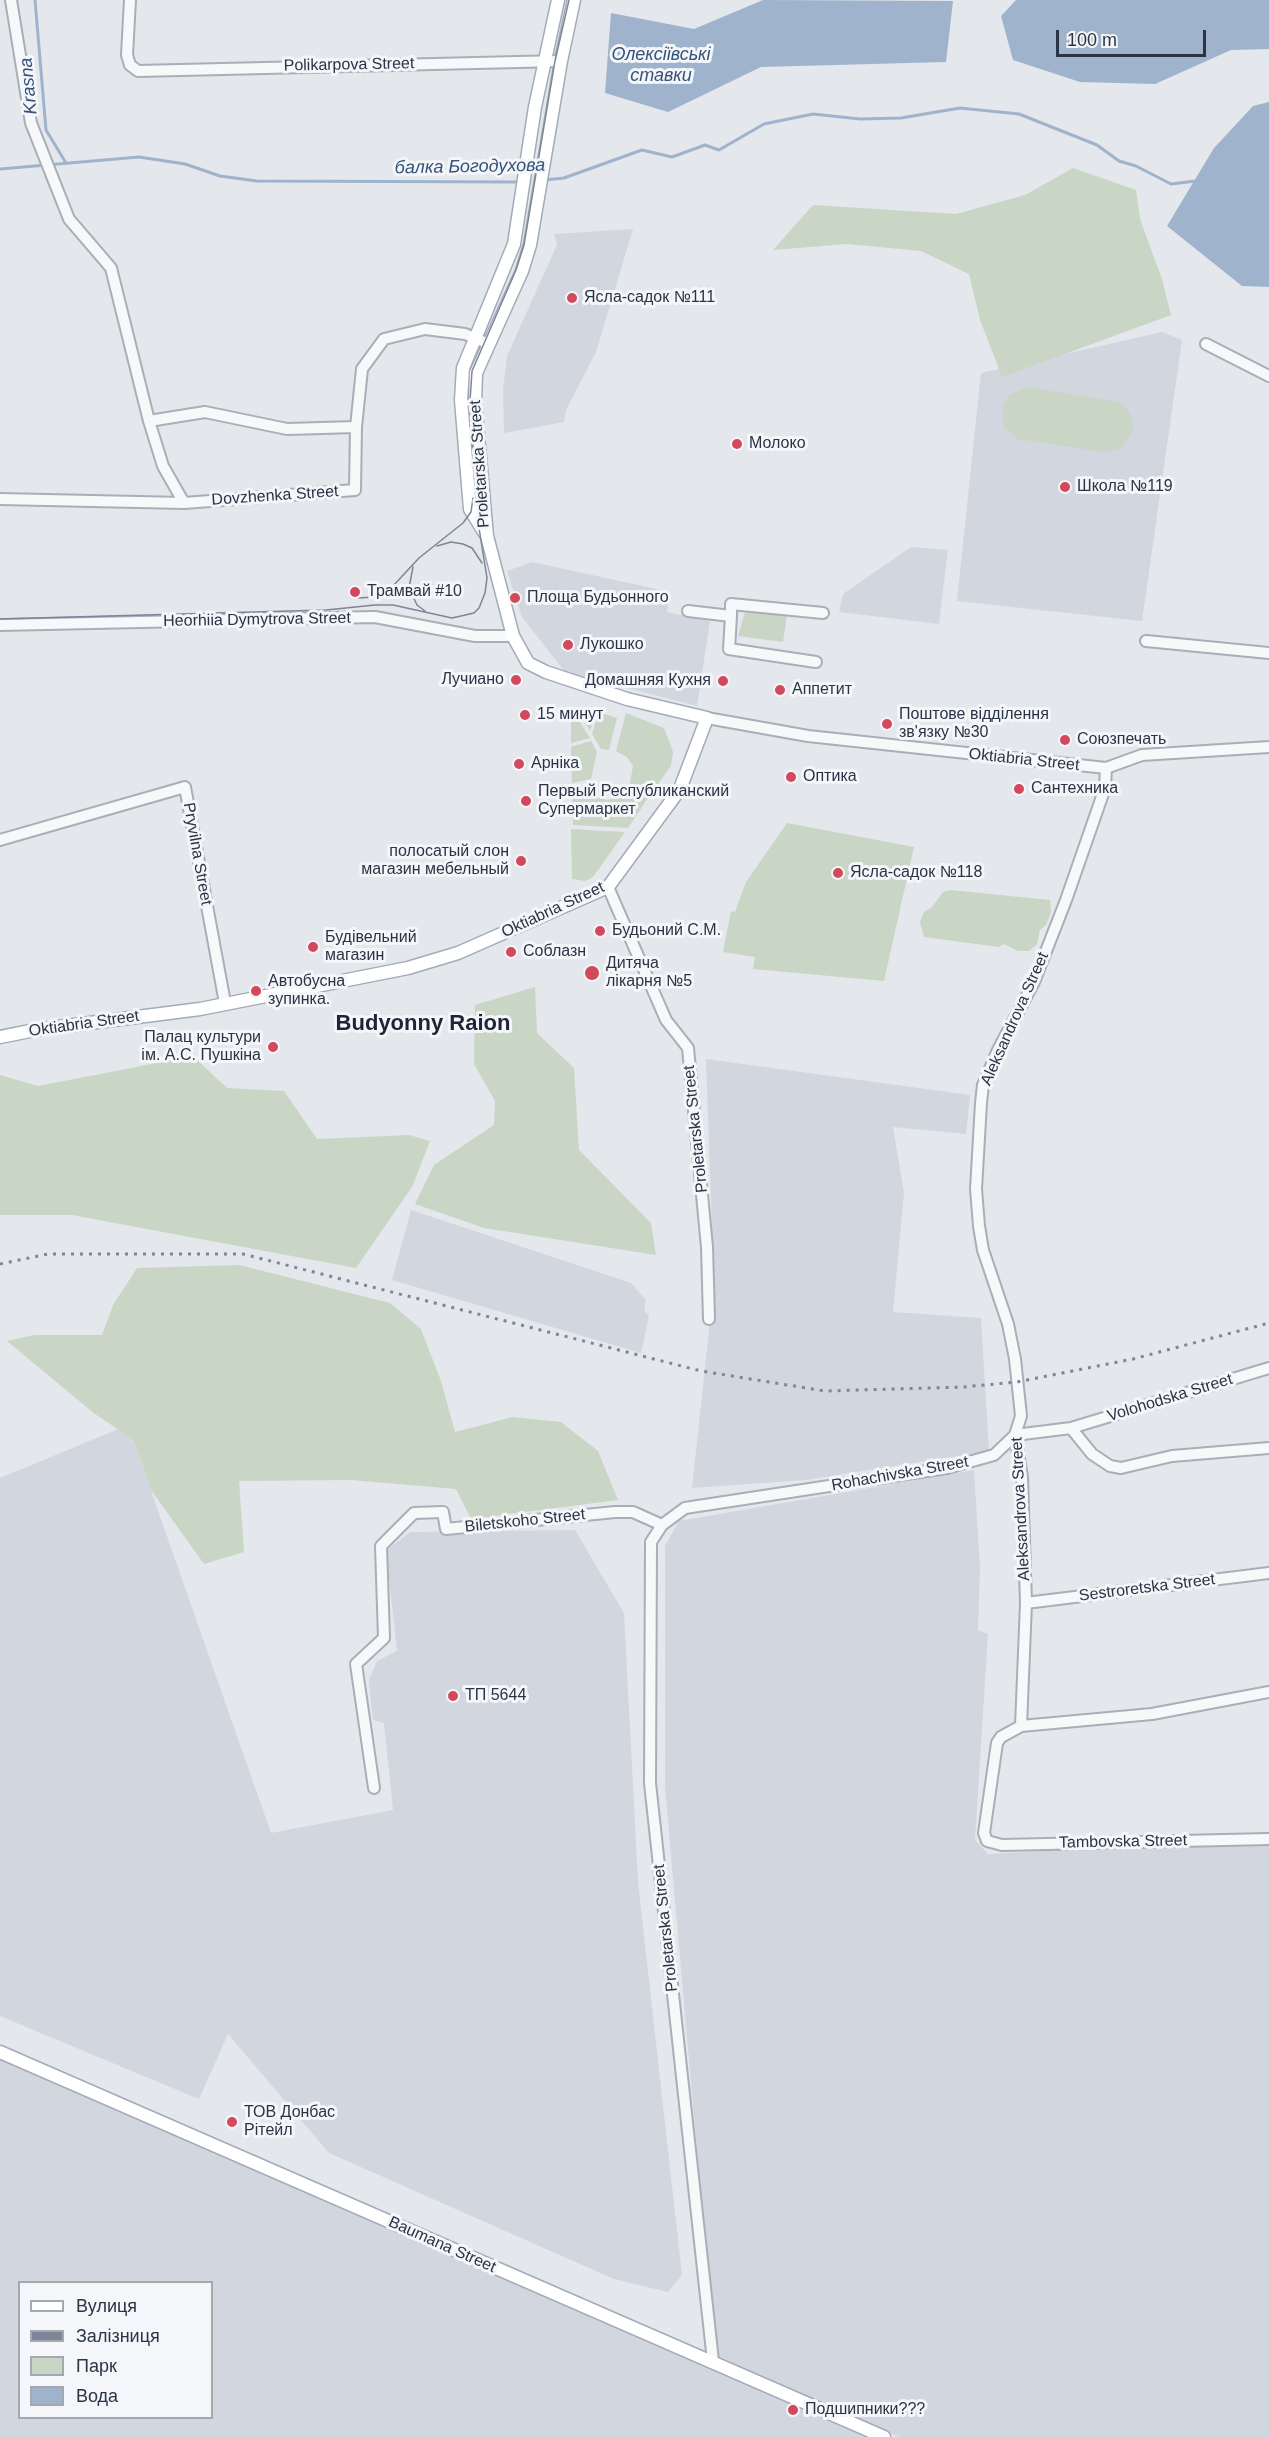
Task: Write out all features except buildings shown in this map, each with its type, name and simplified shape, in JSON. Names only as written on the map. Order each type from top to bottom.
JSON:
[{"type":"main road","name":"Proletarska Street","points":[[487,536],[470,509],[461,400],[463,368],[514,244],[530,138],[558,0]]},
{"type":"main road","name":"Proletarska Street","points":[[487,536],[474,402],[476,373],[522,271],[530,245],[561,61],[574,0]]},
{"type":"main road","points":[[487,536],[513,636],[528,663],[546,672],[627,699],[707,718]]},
{"type":"main road","name":"Oktiabria Street","points":[[0,1037],[225,1003],[408,968],[458,953],[608,887],[680,789],[707,718]]},
{"type":"main road","name":"Baumana Street","points":[[0,2052],[884,2437]]},
{"type":"street","name":"Polikarpova Street","points":[[130,0],[127,55],[130,65],[138,70],[561,61]]},
{"type":"street","points":[[7,7],[32,123],[54,186],[69,219],[111,268],[149,421],[163,466],[184,503]]},
{"type":"street","name":"Dovzhenka Street","points":[[0,499],[184,503],[355,490],[356,427],[362,369],[384,339],[425,329],[465,334],[489,344]]},
{"type":"street","points":[[1206,344],[1269,376]]},
{"type":"street","points":[[149,421],[205,412],[287,429],[356,427]]},
{"type":"street","points":[[816,662],[729,649],[731,604],[823,613]]},
{"type":"street","points":[[688,611],[731,616]]},
{"type":"street","name":"Heorhiia Dymytrova Street","points":[[0,625],[375,617],[476,636],[513,636]]},
{"type":"street","points":[[1146,641],[1269,653]]},
{"type":"street","name":"Oktiabria Street","points":[[707,718],[815,736],[1106,768],[1142,755],[1269,747]]},
{"type":"street","name":"Aleksandrova Street","points":[[1021,1726],[1026,1603],[1022,1478],[1015,1435],[1021,1416],[1015,1359],[1008,1324],[983,1250],[979,1226],[976,1189],[983,1085],[998,1050],[1034,982],[1066,900],[1105,788],[1106,768]]},
{"type":"street","name":"Pryvilna Street","points":[[0,840],[184,788],[225,1003]]},
{"type":"street","name":"Proletarska Street","points":[[608,887],[666,1020],[688,1048],[707,1247],[709,1319]]},
{"type":"street","name":"Volohodska Street","points":[[1071,1428],[1269,1368]]},
{"type":"street","points":[[1015,1435],[1071,1428],[1092,1454],[1110,1466],[1122,1468],[1172,1456],[1269,1448]]},
{"type":"street","name":"Rohachivska Street","points":[[662,1525],[685,1508],[947,1468],[994,1455],[1015,1435]]},
{"type":"street","name":"Biletskoho Street","points":[[374,1788],[356,1664],[384,1638],[381,1546],[414,1513],[443,1512],[446,1529],[615,1512],[633,1512],[662,1525]]},
{"type":"street","name":"Proletarska Street","points":[[662,1525],[651,1542],[650,1783],[713,2361]]},
{"type":"street","name":"Sestroretska Street","points":[[1026,1603],[1269,1573]]},
{"type":"street","points":[[1021,1726],[1152,1714],[1269,1692]]},
{"type":"street","name":"Tambovska Street","points":[[1021,1726],[1001,1737],[997,1743],[984,1833],[987,1841],[1002,1845],[1269,1839]]},
{"type":"shaded area","name":"Ясла-садок №111","points":[[633,229],[596,352],[566,410],[564,422],[504,433],[503,390],[507,356],[557,245],[554,234]]},
{"type":"shaded area","name":"Школа №119","points":[[1162,332],[1182,340],[1142,621],[957,601],[981,373]]},
{"type":"shaded area","points":[[911,547],[948,550],[939,624],[839,612],[843,594]]},
{"type":"shaded area","points":[[532,562],[670,592],[667,612],[710,621],[697,706],[565,672],[522,617],[507,571]]},
{"type":"shaded area","points":[[706,1059],[970,1095],[966,1134],[893,1127],[904,1193],[893,1312],[981,1318],[989,1451],[806,1480],[692,1488],[714,1284]]},
{"type":"shaded area","points":[[411,1210],[631,1283],[646,1300],[644,1310],[649,1316],[641,1353],[392,1280]]},
{"type":"shaded area","points":[[128,1425],[271,1833],[393,1810],[384,1723],[373,1720],[369,1680],[377,1661],[397,1651],[386,1551],[410,1532],[575,1530],[624,1613],[638,1882],[682,2275],[668,2292],[614,2279],[329,2153],[228,2034],[199,2099],[0,2016],[0,1478]]},
{"type":"shaded area","points":[[974,1470],[980,1567],[978,1630],[988,1634],[975,1840],[988,1854],[1269,1838],[1269,2437],[899,2437],[715,2355],[665,1787],[665,1546],[679,1521]]},
{"type":"shaded area","points":[[0,2058],[710,2366],[869,2437],[0,2437]]},
{"type":"green space","points":[[1073,168],[1136,190],[1140,219],[1162,279],[1171,315],[1002,377],[980,320],[969,274],[921,251],[847,244],[773,250],[813,205],[956,214],[1025,195]]},
{"type":"green space","points":[[1026,387],[1123,403],[1132,418],[1133,428],[1127,442],[1121,448],[1105,452],[1017,439],[1003,426],[1003,408],[1009,395]]},
{"type":"green space","points":[[745,612],[787,616],[783,642],[738,636]]},
{"type":"green space","points":[[581,707],[597,712],[590,731],[580,714]]},
{"type":"green space","points":[[599,712],[617,718],[609,750],[601,749],[592,734]]},
{"type":"green space","points":[[626,713],[664,728],[673,752],[671,766],[650,795],[629,788],[633,766],[627,757],[616,751]]},
{"type":"green space","points":[[576,716],[590,738],[571,743],[571,719]]},
{"type":"green space","points":[[591,741],[597,752],[591,779],[572,783],[571,747]]},
{"type":"green space","points":[[588,784],[587,790],[593,796],[607,800],[620,797],[627,790],[648,798],[628,828],[573,825],[572,788]]},
{"type":"green space","points":[[787,823],[914,847],[884,981],[753,969],[755,957],[723,952],[731,911],[735,912],[746,882]]},
{"type":"green space","points":[[571,829],[625,832],[593,877],[585,881],[572,879]]},
{"type":"green space","points":[[950,890],[1050,900],[1051,912],[1046,925],[1040,930],[1037,944],[1029,951],[1018,951],[1004,944],[999,947],[924,937],[920,922],[924,912],[932,907],[943,892]]},
{"type":"green space","points":[[535,987],[537,1033],[574,1068],[579,1150],[651,1223],[656,1255],[484,1228],[415,1204],[434,1165],[494,1125],[495,1101],[474,1064],[475,1005]]},
{"type":"green space","points":[[193,1056],[227,1088],[284,1091],[317,1139],[409,1135],[430,1141],[412,1187],[356,1268],[72,1215],[0,1215],[0,1075],[38,1086]]},
{"type":"green space","points":[[239,1265],[390,1303],[421,1329],[441,1381],[455,1432],[513,1417],[561,1422],[598,1451],[618,1500],[471,1519],[456,1489],[351,1480],[239,1481],[244,1552],[204,1564],[151,1490],[133,1439],[95,1414],[7,1341],[34,1335],[102,1335],[113,1305],[137,1268]]},
{"type":"water","name":"Олексіївські ставки","points":[[763,0],[953,1],[946,62],[761,67],[668,112],[605,93],[611,13],[694,29]]},
{"type":"water","points":[[1016,0],[1269,0],[1269,49],[1231,50],[1155,84],[1080,82],[1013,60],[1001,16]]},
{"type":"water","points":[[1269,102],[1269,287],[1242,286],[1167,226],[1214,148],[1253,106]]},
{"type":"waterway","name":"Krasna","points":[[35,0],[46,130],[66,163]]},
{"type":"waterway","name":"балка Богодухова","points":[[544,180],[564,178],[642,150],[672,157],[705,145],[719,150],[764,124],[813,114],[860,119],[901,118],[960,108],[1019,114],[1097,145],[1119,161],[1136,166],[1171,184],[1196,181]]},
{"type":"waterway","name":"балка Богодухова","points":[[0,169],[139,157],[185,164],[220,176],[257,181],[519,182]]},
{"type":"tram line","points":[[0,619],[326,610],[375,605],[393,605],[452,618],[474,613],[479,608],[485,593],[487,578],[479,528],[470,401],[472,371],[516,270],[524,245],[555,61],[569,0]]},
{"type":"tram line","points":[[359,598],[374,597],[393,586],[419,558],[463,523],[471,512],[473,498]]},
{"type":"tram line","points":[[437,546],[451,542],[463,544],[472,548],[482,563]]},
{"type":"tram line","points":[[413,567],[409,588],[417,605],[425,611]]},
{"type":"railway","points":[[0,1264],[48,1254],[243,1254],[701,1371],[825,1391],[963,1387],[1017,1382],[1133,1359],[1269,1323]]},
{"type":"place","name":"Ясла-садок №111","points":[[572,298]]},
{"type":"place","name":"Молоко","points":[[737,444]]},
{"type":"place","name":"Школа №119","points":[[1065,487]]},
{"type":"place","name":"Трамвай #10","points":[[355,592]]},
{"type":"place","name":"Площа Будьонного","points":[[515,598]]},
{"type":"place","name":"Лукошко","points":[[568,645]]},
{"type":"place","name":"Лучиано","points":[[516,680]]},
{"type":"place","name":"Домашняя Кухня","points":[[723,681]]},
{"type":"place","name":"Аппетит","points":[[780,690]]},
{"type":"place","name":"15 минут","points":[[525,715]]},
{"type":"place","name":"Поштове відділення зв'язку №30","points":[[887,724]]},
{"type":"place","name":"Союзпечать","points":[[1065,740]]},
{"type":"place","name":"Арніка","points":[[519,764]]},
{"type":"place","name":"Оптика","points":[[791,777]]},
{"type":"place","name":"Сантехника","points":[[1019,789]]},
{"type":"place","name":"Первый Республиканский Супермаркет","points":[[526,801]]},
{"type":"place","name":"полосатый слон магазин мебельный","points":[[521,861]]},
{"type":"place","name":"Ясла-садок №118","points":[[838,873]]},
{"type":"place","name":"Будьоний С.М.","points":[[600,931]]},
{"type":"place","name":"Будівельний магазин","points":[[313,947]]},
{"type":"place","name":"Соблазн","points":[[511,952]]},
{"type":"place","name":"Дитяча лікарня №5","points":[[592,973]]},
{"type":"place","name":"Автобусна зупинка.","points":[[256,991]]},
{"type":"place","name":"Палац культури ім. А.С. Пушкіна","points":[[273,1047]]},
{"type":"place","name":"ТП 5644","points":[[453,1696]]},
{"type":"place","name":"ТОВ Донбас Рітейл","points":[[232,2122]]},
{"type":"place","name":"Подшипники???","points":[[793,2410]]},
{"type":"district","name":"Budyonny Raion","points":[[423,1024]]}]
